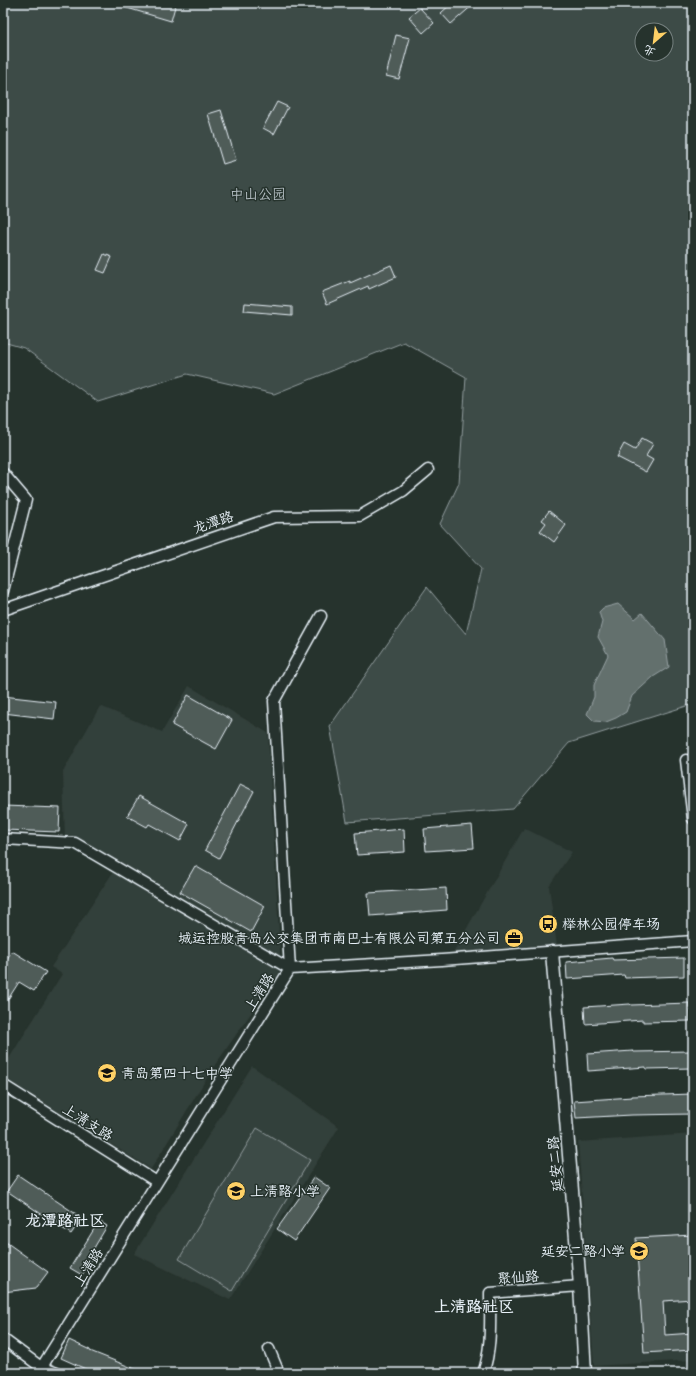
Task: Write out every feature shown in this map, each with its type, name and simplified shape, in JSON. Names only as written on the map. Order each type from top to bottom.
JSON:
[{"type":"street","name":"龙潭路","points":[[3,610],[274,517],[360,516],[403,491],[428,470]]},
{"type":"street","points":[[3,473],[26,500],[3,591]]},
{"type":"street","points":[[290,969],[274,701],[321,616]]},
{"type":"street","points":[[686,760],[693,819]]},
{"type":"street","points":[[3,839],[75,843],[290,969]]},
{"type":"street","name":"上清路","points":[[40,1370],[290,969],[442,960],[693,941]]},
{"type":"street","name":"延安二路","points":[[552,952],[580,1286],[585,1373]]},
{"type":"street","name":"上清支路","points":[[3,1085],[158,1182]]},
{"type":"street","name":"聚仙路","points":[[483,1373],[486,1365],[489,1337],[490,1293],[580,1286]]},
{"type":"street","points":[[3,1339],[40,1370],[57,1373]]},
{"type":"street","points":[[269,1350],[279,1373]]},
{"type":"shaded area","points":[[618,604],[635,619],[642,613],[665,640],[669,667],[653,677],[632,696],[626,712],[606,722],[594,721],[587,714],[594,697],[594,685],[608,655],[598,637],[602,622],[599,612],[603,608]]},
{"type":"shaded area","points":[[189,686],[268,733],[281,970],[213,1068],[151,1169],[3,1077],[3,1068],[62,974],[51,967],[115,869],[65,841],[63,772],[100,706],[162,732]]},
{"type":"shaded area","name":"榉林公园停车场","points":[[524,828],[572,852],[549,886],[557,946],[451,956]]},
{"type":"shaded area","name":"上清路小学","points":[[252,1066],[339,1127],[230,1300],[134,1254]]},
{"type":"shaded area","name":"延安二路小学","points":[[693,1134],[693,1360],[594,1366],[578,1142]]},
{"type":"green space","name":"中山公园","points":[[3,3],[693,3],[693,704],[569,743],[513,809],[347,822],[330,726],[427,587],[466,634],[481,569],[440,524],[459,483],[466,377],[404,342],[274,394],[187,374],[98,402],[24,348],[3,342]]},
{"type":"green space","points":[[257,1128],[310,1160],[232,1291],[179,1259]]},
{"type":"building","points":[[118,3],[176,3],[171,21],[117,5]]},
{"type":"building","points":[[452,3],[475,3],[451,24],[441,13]]},
{"type":"building","points":[[420,8],[434,23],[423,33],[409,17]]},
{"type":"building","points":[[396,35],[410,38],[399,79],[386,76]]},
{"type":"building","points":[[277,102],[288,107],[274,134],[263,128]]},
{"type":"building","points":[[221,110],[236,160],[223,164],[208,114]]},
{"type":"building","points":[[104,254],[112,257],[105,273],[97,270]]},
{"type":"building","points":[[391,265],[396,277],[369,289],[368,286],[327,304],[322,292],[350,281],[350,283]]},
{"type":"building","points":[[245,303],[292,307],[292,315],[244,311]]},
{"type":"building","points":[[642,438],[653,444],[646,456],[653,460],[646,472],[617,457],[624,444],[635,450]]},
{"type":"building","points":[[549,511],[566,525],[554,542],[540,531],[546,523],[542,520]]},
{"type":"building","points":[[188,695],[232,720],[216,749],[172,725]]},
{"type":"building","points":[[3,696],[56,702],[54,719],[3,713]]},
{"type":"building","points":[[240,784],[254,791],[219,858],[205,850]]},
{"type":"building","points":[[139,796],[189,824],[180,841],[149,824],[147,827],[127,816]]},
{"type":"building","points":[[3,806],[60,808],[59,832],[3,830]]},
{"type":"building","points":[[472,825],[474,848],[426,851],[424,829]]},
{"type":"building","points":[[404,829],[405,852],[357,855],[355,833]]},
{"type":"building","points":[[195,866],[265,906],[251,932],[180,892]]},
{"type":"building","points":[[446,888],[447,910],[370,916],[368,893]]},
{"type":"building","points":[[12,951],[46,972],[34,991],[19,982],[3,1007],[3,965]]},
{"type":"building","points":[[612,958],[613,960],[684,958],[684,976],[625,978],[624,975],[567,979],[566,962]]},
{"type":"building","points":[[689,1003],[690,1021],[643,1022],[643,1020],[585,1024],[584,1007],[630,1004]]},
{"type":"building","points":[[633,1051],[692,1051],[692,1068],[646,1069],[646,1067],[588,1071],[587,1054]]},
{"type":"building","points":[[693,1094],[693,1114],[576,1118],[574,1101],[632,1096]]},
{"type":"building","points":[[18,1175],[82,1218],[71,1234],[7,1191]]},
{"type":"building","points":[[314,1177],[330,1188],[294,1241],[277,1229]]},
{"type":"building","points":[[99,1221],[107,1226],[91,1253],[94,1255],[82,1275],[70,1268]]},
{"type":"building","points":[[693,1235],[693,1299],[663,1301],[665,1335],[693,1333],[693,1350],[644,1353],[636,1238]]},
{"type":"building","points":[[3,1240],[48,1272],[36,1288],[3,1292]]},
{"type":"building","points":[[69,1340],[90,1351],[145,1373],[96,1373],[90,1371],[61,1358]]},
{"type":"place","name":"榉林公园停车场","points":[[548,924]]},
{"type":"place","name":"城运控股青岛公交集团市南巴士有限公司第五分公司","points":[[514,938]]},
{"type":"place","name":"青岛第四十七中学","points":[[107,1073]]},
{"type":"place","name":"上清路小学","points":[[236,1191]]},
{"type":"place","name":"延安二路小学","points":[[639,1251]]},
{"type":"district","name":"龙潭路社区","points":[[65,1220]]},
{"type":"district","name":"上清路社区","points":[[474,1306]]}]
